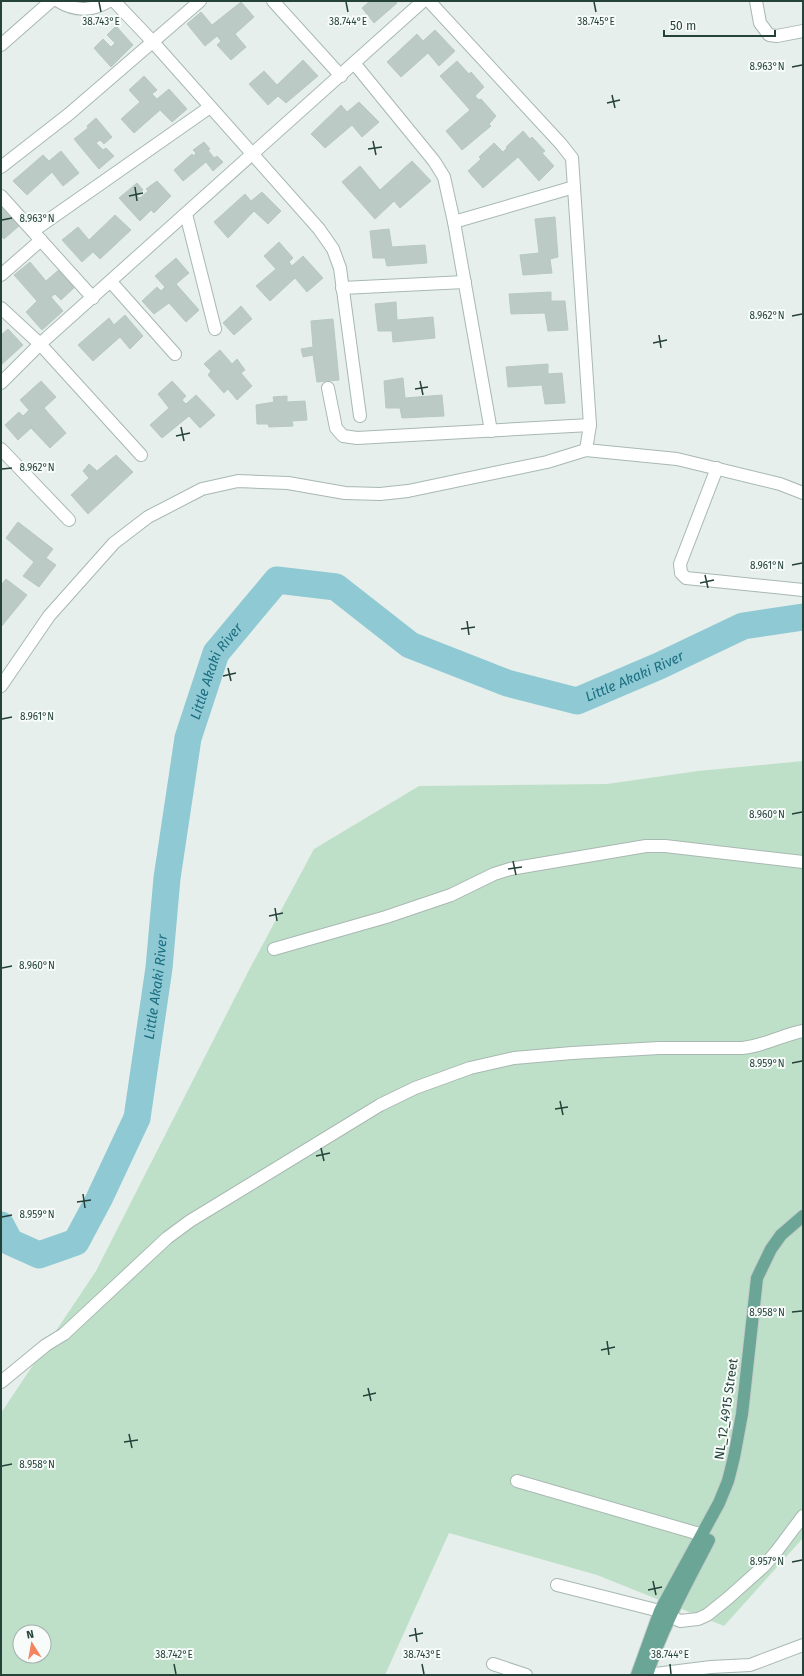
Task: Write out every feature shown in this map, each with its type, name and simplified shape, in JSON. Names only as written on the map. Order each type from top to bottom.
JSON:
[{"type":"main road","name":"NL_12_4915 Street","points":[[637,1675],[664,1614],[720,1503],[734,1458],[742,1414],[757,1278],[774,1244],[781,1235],[803,1216]]},
{"type":"main road","name":"NL_12_4915 Street","points":[[646,1675],[664,1614],[727,1504],[735,1482],[745,1441],[764,1282],[778,1253],[790,1237],[803,1226]]},
{"type":"street","points":[[1,45],[51,1]]},
{"type":"street","points":[[58,1],[68,7],[83,10],[99,7],[109,1]]},
{"type":"street","points":[[114,1],[152,41],[319,229],[333,249],[340,268],[360,416]]},
{"type":"street","points":[[1,167],[69,114],[200,1]]},
{"type":"street","points":[[273,1],[341,76]]},
{"type":"street","points":[[1,383],[40,344],[341,76],[382,36],[423,1]]},
{"type":"street","points":[[756,1],[760,23],[769,35],[777,36],[803,31]]},
{"type":"street","points":[[436,3],[562,144],[572,158],[590,425],[586,450]]},
{"type":"street","points":[[354,63],[434,161],[444,177],[454,222],[491,430]]},
{"type":"street","points":[[1,275],[37,236],[210,107]]},
{"type":"street","points":[[454,222],[574,187]]},
{"type":"street","points":[[1,196],[93,298]]},
{"type":"street","points":[[186,214],[214,329]]},
{"type":"street","points":[[111,282],[175,354]]},
{"type":"street","points":[[342,288],[465,282]]},
{"type":"street","points":[[1,308],[40,344],[141,455]]},
{"type":"street","points":[[328,388],[336,428],[343,436],[357,438],[590,425]]},
{"type":"street","points":[[1,449],[69,520]]},
{"type":"street","points":[[1,686],[49,616],[114,543],[148,517],[202,489],[238,481],[288,483],[345,493],[380,494],[408,491],[547,462],[586,450],[678,459],[780,484],[803,493]]},
{"type":"street","points":[[717,468],[680,564],[681,573],[686,578],[803,590]]},
{"type":"street","points":[[274,949],[386,918],[451,895],[494,874],[532,865],[646,846],[665,846],[803,862]]},
{"type":"street","points":[[1,1382],[46,1345],[64,1334],[168,1238],[190,1221],[380,1105],[415,1088],[470,1068],[514,1058],[659,1048],[756,1047],[803,1031]]},
{"type":"street","points":[[517,1481],[703,1535]]},
{"type":"street","points":[[557,1585],[664,1614],[680,1621],[689,1622],[707,1616],[764,1566],[803,1516]]},
{"type":"street","points":[[637,1675],[711,1667],[750,1665],[803,1645]]},
{"type":"street","points":[[493,1664],[526,1675]]},
{"type":"green space","points":[[803,761],[803,1538],[724,1626],[597,1575],[449,1533],[385,1675],[1,1675],[1,1413],[96,1271],[249,970],[314,849],[419,786],[607,784],[698,771]]},
{"type":"building","points":[[370,1],[395,1],[397,3],[374,23],[362,8]]},
{"type":"building","points":[[241,2],[254,17],[235,34],[246,47],[231,60],[217,45],[221,41],[217,36],[205,46],[187,24],[201,12],[212,25]]},
{"type":"building","points":[[116,26],[133,45],[111,67],[94,48],[103,39],[111,47],[115,43],[107,35]]},
{"type":"building","points":[[435,30],[455,51],[439,66],[428,53],[401,77],[387,62],[417,34],[423,41]]},
{"type":"building","points":[[303,60],[318,76],[286,103],[278,96],[268,105],[249,84],[264,71],[277,85]]},
{"type":"building","points":[[457,61],[469,74],[471,72],[484,87],[475,96],[479,100],[481,99],[496,116],[489,124],[491,126],[462,150],[446,131],[470,110],[440,76]]},
{"type":"building","points":[[144,76],[157,90],[152,94],[157,99],[169,89],[187,109],[172,122],[160,110],[134,133],[121,119],[140,102],[129,90]]},
{"type":"building","points":[[359,102],[379,122],[362,137],[352,125],[325,148],[311,134],[341,105],[347,112]]},
{"type":"building","points":[[96,118],[112,137],[104,144],[100,140],[96,143],[103,150],[106,148],[114,156],[99,169],[74,139],[88,128],[87,126]]},
{"type":"building","points":[[523,131],[530,139],[532,137],[545,151],[542,153],[554,166],[539,181],[518,157],[483,188],[468,171],[481,159],[479,157],[494,143],[503,152],[507,148],[506,147]]},
{"type":"building","points":[[204,142],[210,149],[208,150],[214,158],[217,156],[223,162],[213,171],[206,162],[183,181],[174,170],[192,154],[194,156],[196,153],[193,150]]},
{"type":"building","points":[[61,151],[79,173],[63,186],[52,172],[27,195],[13,181],[43,155],[49,161]]},
{"type":"building","points":[[412,161],[431,181],[400,208],[394,201],[375,219],[342,182],[360,166],[380,190]]},
{"type":"building","points":[[157,181],[171,196],[154,213],[151,210],[140,221],[119,198],[137,183],[143,190],[137,196],[140,198],[148,191],[146,189]]},
{"type":"building","points":[[262,192],[281,211],[268,224],[254,211],[228,238],[214,222],[245,194],[251,201]]},
{"type":"building","points":[[1,204],[20,225],[4,239],[1,236]]},
{"type":"building","points":[[115,215],[131,230],[100,259],[93,252],[82,262],[62,240],[78,227],[89,240]]},
{"type":"building","points":[[555,217],[558,257],[550,259],[552,273],[523,275],[520,255],[539,253],[535,219]]},
{"type":"building","points":[[389,229],[392,247],[425,245],[427,263],[387,266],[385,258],[373,258],[370,231]]},
{"type":"building","points":[[279,242],[293,258],[289,262],[292,266],[303,256],[323,278],[307,292],[295,278],[270,301],[256,286],[276,269],[264,256]]},
{"type":"building","points":[[176,258],[189,273],[176,284],[199,310],[186,322],[169,303],[154,314],[142,301],[157,287],[161,291],[165,287],[155,276]]},
{"type":"building","points":[[30,262],[46,281],[62,267],[77,285],[61,300],[55,294],[51,297],[63,311],[42,330],[26,312],[37,301],[14,275]]},
{"type":"building","points":[[551,292],[551,301],[565,301],[568,330],[548,331],[545,313],[511,314],[509,294]]},
{"type":"building","points":[[396,302],[397,320],[433,317],[435,338],[393,342],[392,331],[378,331],[375,304]]},
{"type":"building","points":[[241,306],[252,319],[234,335],[223,323]]},
{"type":"building","points":[[125,315],[143,336],[130,349],[120,337],[93,361],[78,345],[109,318],[114,325]]},
{"type":"building","points":[[333,319],[339,380],[317,382],[313,355],[303,357],[301,349],[313,347],[311,321]]},
{"type":"building","points":[[8,329],[23,345],[1,365],[1,335]]},
{"type":"building","points":[[220,350],[232,364],[237,359],[245,370],[241,373],[252,386],[237,400],[228,389],[224,393],[208,375],[211,371],[204,364]]},
{"type":"building","points":[[548,364],[548,374],[562,373],[565,403],[545,404],[542,385],[508,387],[506,367]]},
{"type":"building","points":[[403,378],[405,398],[442,395],[444,416],[402,418],[400,408],[386,408],[384,381]]},
{"type":"building","points":[[41,381],[56,397],[44,408],[66,433],[50,448],[31,428],[18,440],[5,425],[19,412],[23,416],[29,410],[20,400]]},
{"type":"building","points":[[172,381],[186,396],[182,400],[186,404],[196,395],[215,415],[200,428],[189,416],[162,438],[150,425],[169,408],[158,394]]},
{"type":"building","points":[[287,396],[287,402],[305,401],[307,420],[292,421],[293,426],[269,427],[268,424],[257,424],[256,405],[274,402],[273,397]]},
{"type":"building","points":[[116,455],[133,472],[88,514],[71,495],[89,478],[83,471],[89,464],[97,471]]},
{"type":"building","points":[[18,522],[53,549],[46,558],[56,565],[39,587],[23,576],[34,562],[6,538]]},
{"type":"building","points":[[6,579],[27,595],[1,627],[1,585]]},
{"type":"waterway","name":"Little Akaki River","points":[[1,1225],[10,1242],[39,1255],[76,1242],[99,1199],[137,1118],[159,968],[167,878],[188,738],[216,653],[277,580],[336,587],[410,645],[507,683],[577,701],[659,666],[743,626],[803,617]]}]
